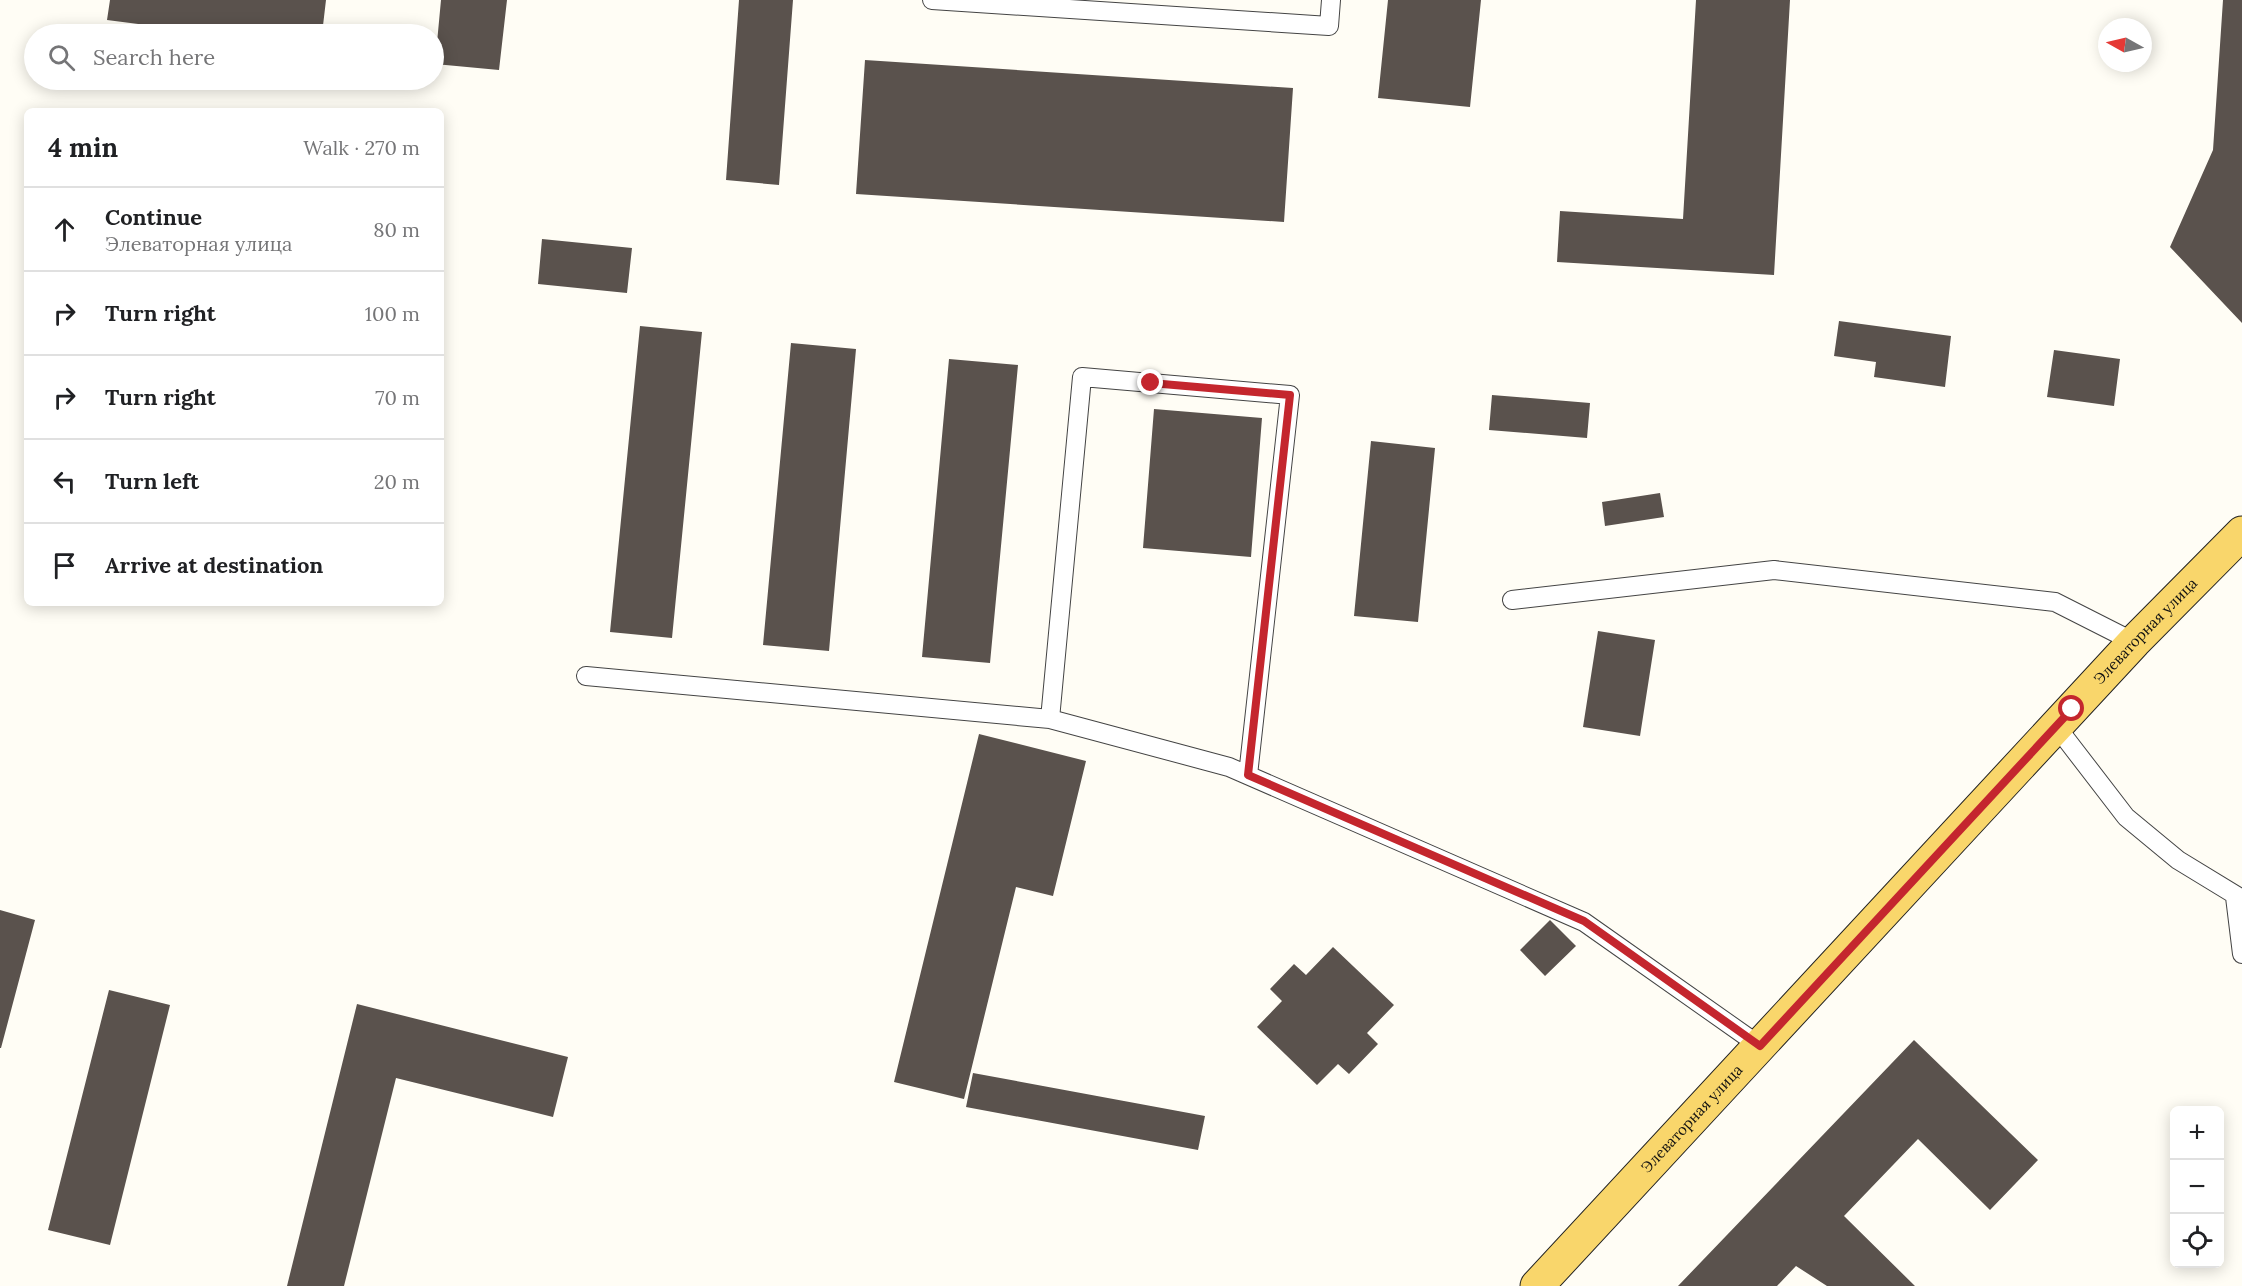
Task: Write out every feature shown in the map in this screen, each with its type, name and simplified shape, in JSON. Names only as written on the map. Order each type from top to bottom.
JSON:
[{"type":"main road","name":"Элеваторная улица","points":[[1537,1286],[2134,642],[2242,533]]},
{"type":"lane","points":[[932,0],[1329,26],[1331,0]]},
{"type":"lane","points":[[1050,719],[1082,377],[1290,395],[1248,775]]},
{"type":"lane","points":[[1512,600],[1774,570],[2055,602],[2134,642]]},
{"type":"lane","points":[[586,676],[1050,719],[1229,767],[1584,921],[1760,1046]]},
{"type":"lane","points":[[2056,726],[2126,817],[2178,860],[2239,898],[2242,954]]},
{"type":"building","points":[[110,0],[326,0],[323,24],[138,24],[107,20]]},
{"type":"building","points":[[441,0],[507,0],[499,70],[444,65],[444,24],[439,24]]},
{"type":"building","points":[[739,0],[793,0],[779,185],[726,180]]},
{"type":"building","points":[[1388,0],[1481,0],[1470,107],[1378,98]]},
{"type":"building","points":[[1696,0],[1790,0],[1774,275],[1557,262],[1560,211],[1683,219]]},
{"type":"building","points":[[2223,0],[2242,0],[2242,323],[2170,247],[2213,150]]},
{"type":"building","points":[[865,60],[1293,88],[1284,222],[856,194]]},
{"type":"building","points":[[542,239],[632,248],[627,293],[538,284]]},
{"type":"building","points":[[1839,321],[1951,336],[1945,387],[1874,377],[1876,362],[1834,356]]},
{"type":"building","points":[[640,326],[702,332],[672,638],[610,632]]},
{"type":"building","points":[[791,343],[856,349],[829,651],[763,645]]},
{"type":"building","points":[[2054,350],[2120,359],[2114,406],[2047,397]]},
{"type":"building","points":[[949,359],[1018,365],[990,663],[922,657]]},
{"type":"building","points":[[1492,395],[1590,403],[1587,438],[1489,430]]},
{"type":"building","points":[[1154,409],[1262,418],[1251,557],[1143,548]]},
{"type":"building","points":[[1371,441],[1435,448],[1418,622],[1354,616]]},
{"type":"building","points":[[1660,493],[1664,517],[1605,526],[1602,502]]},
{"type":"building","points":[[1598,631],[1655,640],[1640,736],[1583,727]]},
{"type":"building","points":[[979,734],[1086,761],[1053,896],[1016,887],[964,1099],[894,1082]]},
{"type":"building","points":[[0,910],[35,920],[1,1048],[0,1048]]},
{"type":"building","points":[[1550,920],[1576,946],[1545,976],[1520,950]]},
{"type":"building","points":[[1333,947],[1394,1005],[1367,1033],[1378,1044],[1349,1074],[1338,1064],[1317,1085],[1257,1027],[1282,1001],[1270,989],[1294,964],[1306,975]]},
{"type":"building","points":[[109,990],[170,1005],[110,1245],[48,1230]]},
{"type":"building","points":[[357,1004],[568,1057],[553,1117],[396,1078],[344,1286],[287,1286]]},
{"type":"building","points":[[1914,1040],[2038,1160],[1990,1210],[1918,1139],[1844,1216],[1915,1286],[1827,1286],[1796,1266],[1777,1286],[1678,1286]]},
{"type":"building","points":[[973,1073],[1205,1116],[1198,1150],[966,1107]]},
{"type":"route","points":[[1151,383],[1290,395],[1248,775],[1584,921],[1760,1046],[2072,709]]}]
